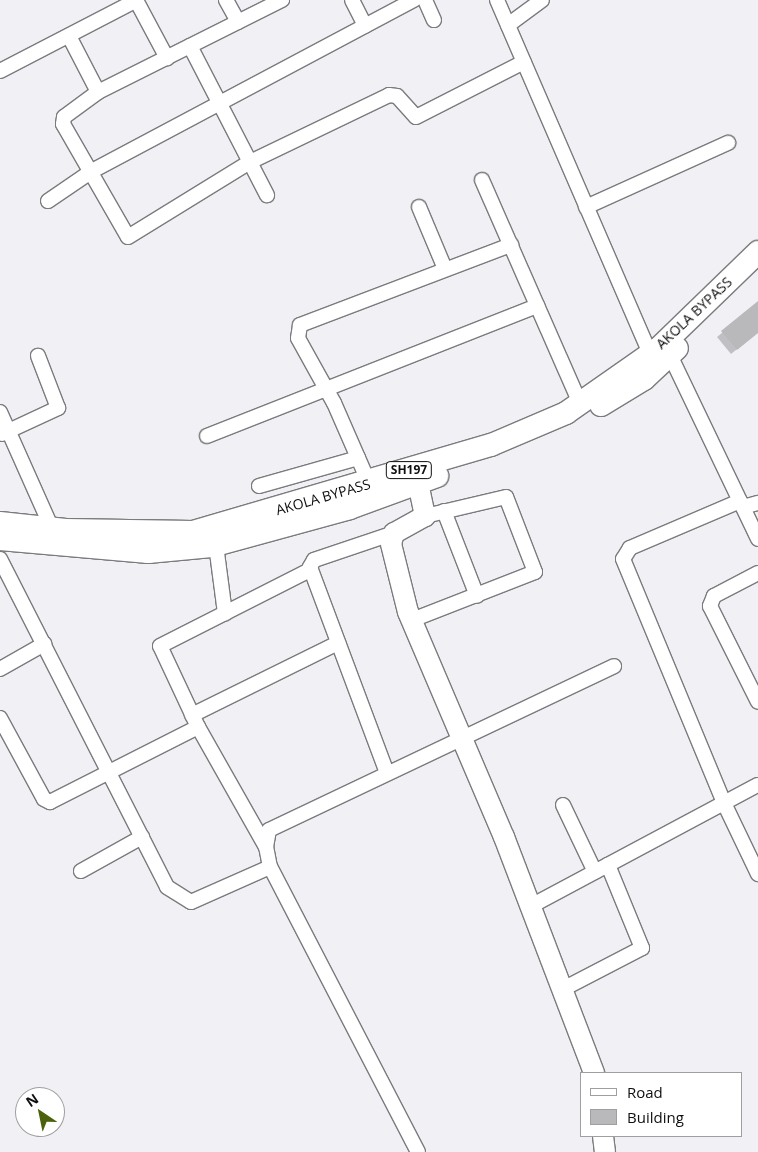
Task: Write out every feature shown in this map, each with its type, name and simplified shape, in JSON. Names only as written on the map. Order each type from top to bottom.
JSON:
[{"type":"main road","name":"AKOLA BYPASS","points":[[3,537],[148,552],[216,545],[418,483],[554,433],[644,379],[660,355],[758,252]]},
{"type":"main road","name":"AKOLA BYPASS","points":[[3,537],[52,529],[193,532],[369,484],[492,445],[580,403],[660,355],[758,272]]},
{"type":"street","points":[[0,71],[68,36],[109,6],[136,0],[167,58]]},
{"type":"street","points":[[226,0],[238,22]]},
{"type":"street","points":[[282,0],[98,92],[63,119],[88,173],[128,237],[250,162],[390,95],[398,96],[416,116],[524,62]]},
{"type":"street","points":[[352,0],[365,26]]},
{"type":"street","points":[[48,202],[88,173],[414,0]]},
{"type":"street","points":[[425,0],[434,20]]},
{"type":"street","points":[[497,0],[586,206],[660,355],[690,400],[758,539]]},
{"type":"street","points":[[508,25],[542,0]]},
{"type":"street","points":[[68,36],[98,92]]},
{"type":"street","points":[[190,46],[218,104],[267,195]]},
{"type":"street","points":[[586,206],[728,144]]},
{"type":"street","points":[[482,180],[580,403]]},
{"type":"street","points":[[419,207],[445,270]]},
{"type":"street","points":[[369,484],[325,386],[298,338],[300,326],[511,245]]},
{"type":"street","points":[[207,436],[325,386],[538,306]]},
{"type":"street","points":[[4,433],[58,408],[38,356]]},
{"type":"street","points":[[0,412],[4,433],[52,529]]},
{"type":"street","points":[[259,486],[358,458]]},
{"type":"street","points":[[418,483],[477,596]]},
{"type":"street","points":[[412,620],[532,576],[536,567],[506,497],[434,514],[394,533],[314,560],[310,570],[160,646],[195,721],[266,847],[270,867],[418,1152]]},
{"type":"street","points":[[758,502],[742,504],[630,548],[623,559],[724,803],[758,874]]},
{"type":"street","points":[[394,533],[391,544],[412,620],[531,906],[594,1072]]},
{"type":"street","points":[[3,537],[44,644],[167,887],[191,902],[270,867]]},
{"type":"street","points":[[216,545],[226,613]]},
{"type":"street","points":[[310,570],[387,773]]},
{"type":"street","points":[[758,573],[714,596],[710,606],[758,702]]},
{"type":"street","points":[[0,718],[6,742],[46,802],[109,772],[195,721],[338,642]]},
{"type":"street","points":[[0,669],[44,644]]},
{"type":"street","points":[[266,847],[269,830],[461,736],[614,666]]},
{"type":"street","points":[[531,906],[758,785]]},
{"type":"street","points":[[563,805],[595,872]]},
{"type":"street","points":[[81,871],[142,837]]},
{"type":"street","points":[[563,989],[642,948],[608,865]]},
{"type":"street","points":[[603,1137],[605,1152]]},
{"type":"building","points":[[758,301],[758,333],[737,350],[721,331]]}]
